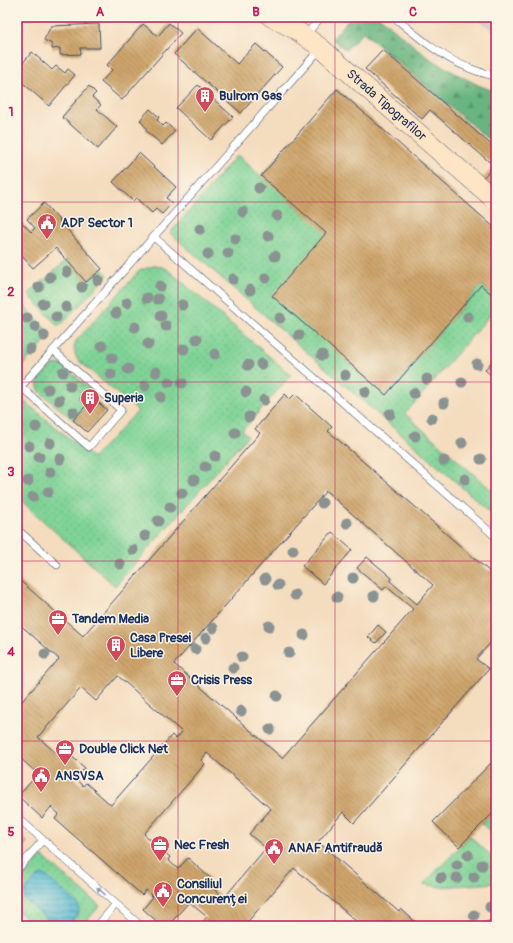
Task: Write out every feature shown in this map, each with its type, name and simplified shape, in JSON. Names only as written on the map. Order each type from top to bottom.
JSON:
[{"type":"street","name":"Strada Tipografilor","points":[[271,17],[305,36],[321,48],[496,201]]},
{"type":"lane","points":[[305,36],[321,17]]},
{"type":"lane","points":[[394,17],[426,43],[448,58],[469,68],[496,77]]},
{"type":"lane","points":[[53,350],[121,410],[89,446],[19,389],[53,350],[321,48]]},
{"type":"lane","points":[[154,237],[496,537]]},
{"type":"lane","points":[[17,529],[57,565]]},
{"type":"lane","points":[[17,818],[141,926]]},
{"type":"lane","points":[[17,870],[43,840]]},
{"type":"lane","points":[[97,926],[116,904]]},
{"type":"lane","points":[[485,926],[496,922]]},
{"type":"shaded area","points":[[476,17],[496,17],[496,34]]},
{"type":"green space","points":[[351,17],[380,17],[426,56],[478,85],[496,92],[496,146],[363,32],[346,50],[332,39]]},
{"type":"green space","points":[[337,89],[432,174],[380,320],[345,360],[386,395],[481,285],[496,298],[496,308],[405,414],[496,494],[496,517],[170,233],[237,155],[261,176]]},
{"type":"green space","points":[[67,260],[86,282],[102,269],[108,275],[59,327],[28,294]]},
{"type":"green space","points":[[153,266],[162,267],[168,270],[291,375],[242,431],[248,436],[115,586],[17,497],[17,442],[25,402],[93,458],[138,411],[78,360],[74,346],[76,341],[139,271]]},
{"type":"green space","points":[[20,301],[51,335],[17,371],[17,304]]},
{"type":"green space","points":[[56,364],[64,366],[96,395],[73,420],[41,393],[38,387],[38,383],[41,378]]},
{"type":"green space","points":[[496,810],[496,837],[482,824]]},
{"type":"green space","points":[[17,833],[27,842],[17,854]]},
{"type":"green space","points":[[470,836],[496,860],[496,883],[441,887],[424,884]]},
{"type":"green space","points":[[42,856],[100,906],[82,926],[67,926],[79,913],[45,875],[42,876],[24,899],[55,926],[35,926],[17,910],[17,884]]},
{"type":"water","points":[[45,875],[78,904],[79,912],[67,926],[55,926],[24,899],[25,891],[38,876]]},
{"type":"building","points":[[169,23],[181,33],[122,100],[101,82],[112,70],[107,65],[143,24],[158,36]]},
{"type":"building","points":[[99,24],[100,48],[80,48],[81,54],[60,55],[60,48],[52,49],[52,44],[44,40],[51,26]]},
{"type":"building","points":[[197,28],[237,64],[256,44],[282,67],[241,113],[174,54]]},
{"type":"building","points":[[383,50],[496,149],[496,194],[481,180],[494,166],[430,110],[422,119],[365,69]]},
{"type":"building","points":[[32,52],[52,70],[56,66],[65,73],[68,69],[75,75],[49,106],[17,78],[17,70]]},
{"type":"building","name":"Bulrom Gas","points":[[198,85],[233,117],[211,140],[176,108]]},
{"type":"building","points":[[89,86],[96,93],[92,97],[101,105],[97,109],[117,127],[98,149],[62,117]]},
{"type":"building","points":[[337,89],[496,229],[496,298],[481,285],[386,395],[272,296],[326,233],[261,176]]},
{"type":"building","points":[[150,109],[159,117],[157,120],[163,126],[166,123],[175,131],[162,145],[145,130],[147,129],[140,120]]},
{"type":"building","points":[[139,153],[176,187],[166,198],[172,203],[162,214],[156,209],[152,213],[136,198],[133,201],[113,182]]},
{"type":"building","name":"ADP Sector 1","points":[[44,203],[102,269],[86,282],[56,248],[33,268],[17,251],[17,217],[31,232],[35,228],[27,219]]},
{"type":"building","points":[[496,357],[496,379],[485,370]]},
{"type":"building","name":"Casa Presei Libere","points":[[285,394],[290,399],[295,394],[332,427],[328,431],[489,571],[491,569],[496,573],[496,642],[493,640],[476,659],[489,669],[354,823],[343,812],[318,842],[399,912],[401,909],[420,926],[362,926],[294,868],[244,926],[199,926],[207,917],[189,902],[168,926],[162,926],[143,909],[153,897],[146,890],[142,895],[55,819],[59,814],[51,807],[42,818],[18,796],[38,774],[20,758],[17,761],[17,707],[59,659],[17,622],[17,578],[83,636],[260,433],[255,429]],"holes":[[[326,491],[433,585],[417,604],[390,581],[392,578],[367,557],[357,568],[383,590],[386,586],[413,609],[282,758],[174,664]],[[118,676],[182,732],[176,739],[172,735],[111,805],[86,783],[83,786],[75,779],[85,768],[61,747],[56,753],[38,737],[81,688],[96,701]],[[207,753],[271,809],[249,834],[266,848],[224,898],[206,882],[210,878],[188,858],[178,869],[168,860],[170,857],[144,834],[205,764],[201,760]]]},
{"type":"building","name":"Superia","points":[[93,398],[107,410],[87,432],[73,420]]},
{"type":"building","points":[[332,532],[352,550],[323,584],[302,566]]},
{"type":"building","points":[[378,625],[386,632],[376,643],[368,637]]},
{"type":"building","points":[[496,758],[496,810],[459,847],[433,822]]},
{"type":"place","name":"Bulrom Gas","points":[[205,113]]},
{"type":"place","name":"ADP Sector 1","points":[[47,240]]},
{"type":"place","name":"Superia","points":[[90,415]]},
{"type":"place","name":"Tandem Media","points":[[58,636]]},
{"type":"place","name":"Casa Presei Libere","points":[[116,662]]},
{"type":"place","name":"Crisis Press","points":[[177,697]]},
{"type":"place","name":"Double Click Net","points":[[65,766]]},
{"type":"place","name":"ANSVSA","points":[[41,793]]},
{"type":"place","name":"Nec Fresh","points":[[160,862]]},
{"type":"place","name":"ANAF Antifraudă","points":[[274,865]]},
{"type":"place","name":"Consiliul Concurenței","points":[[163,908]]}]
